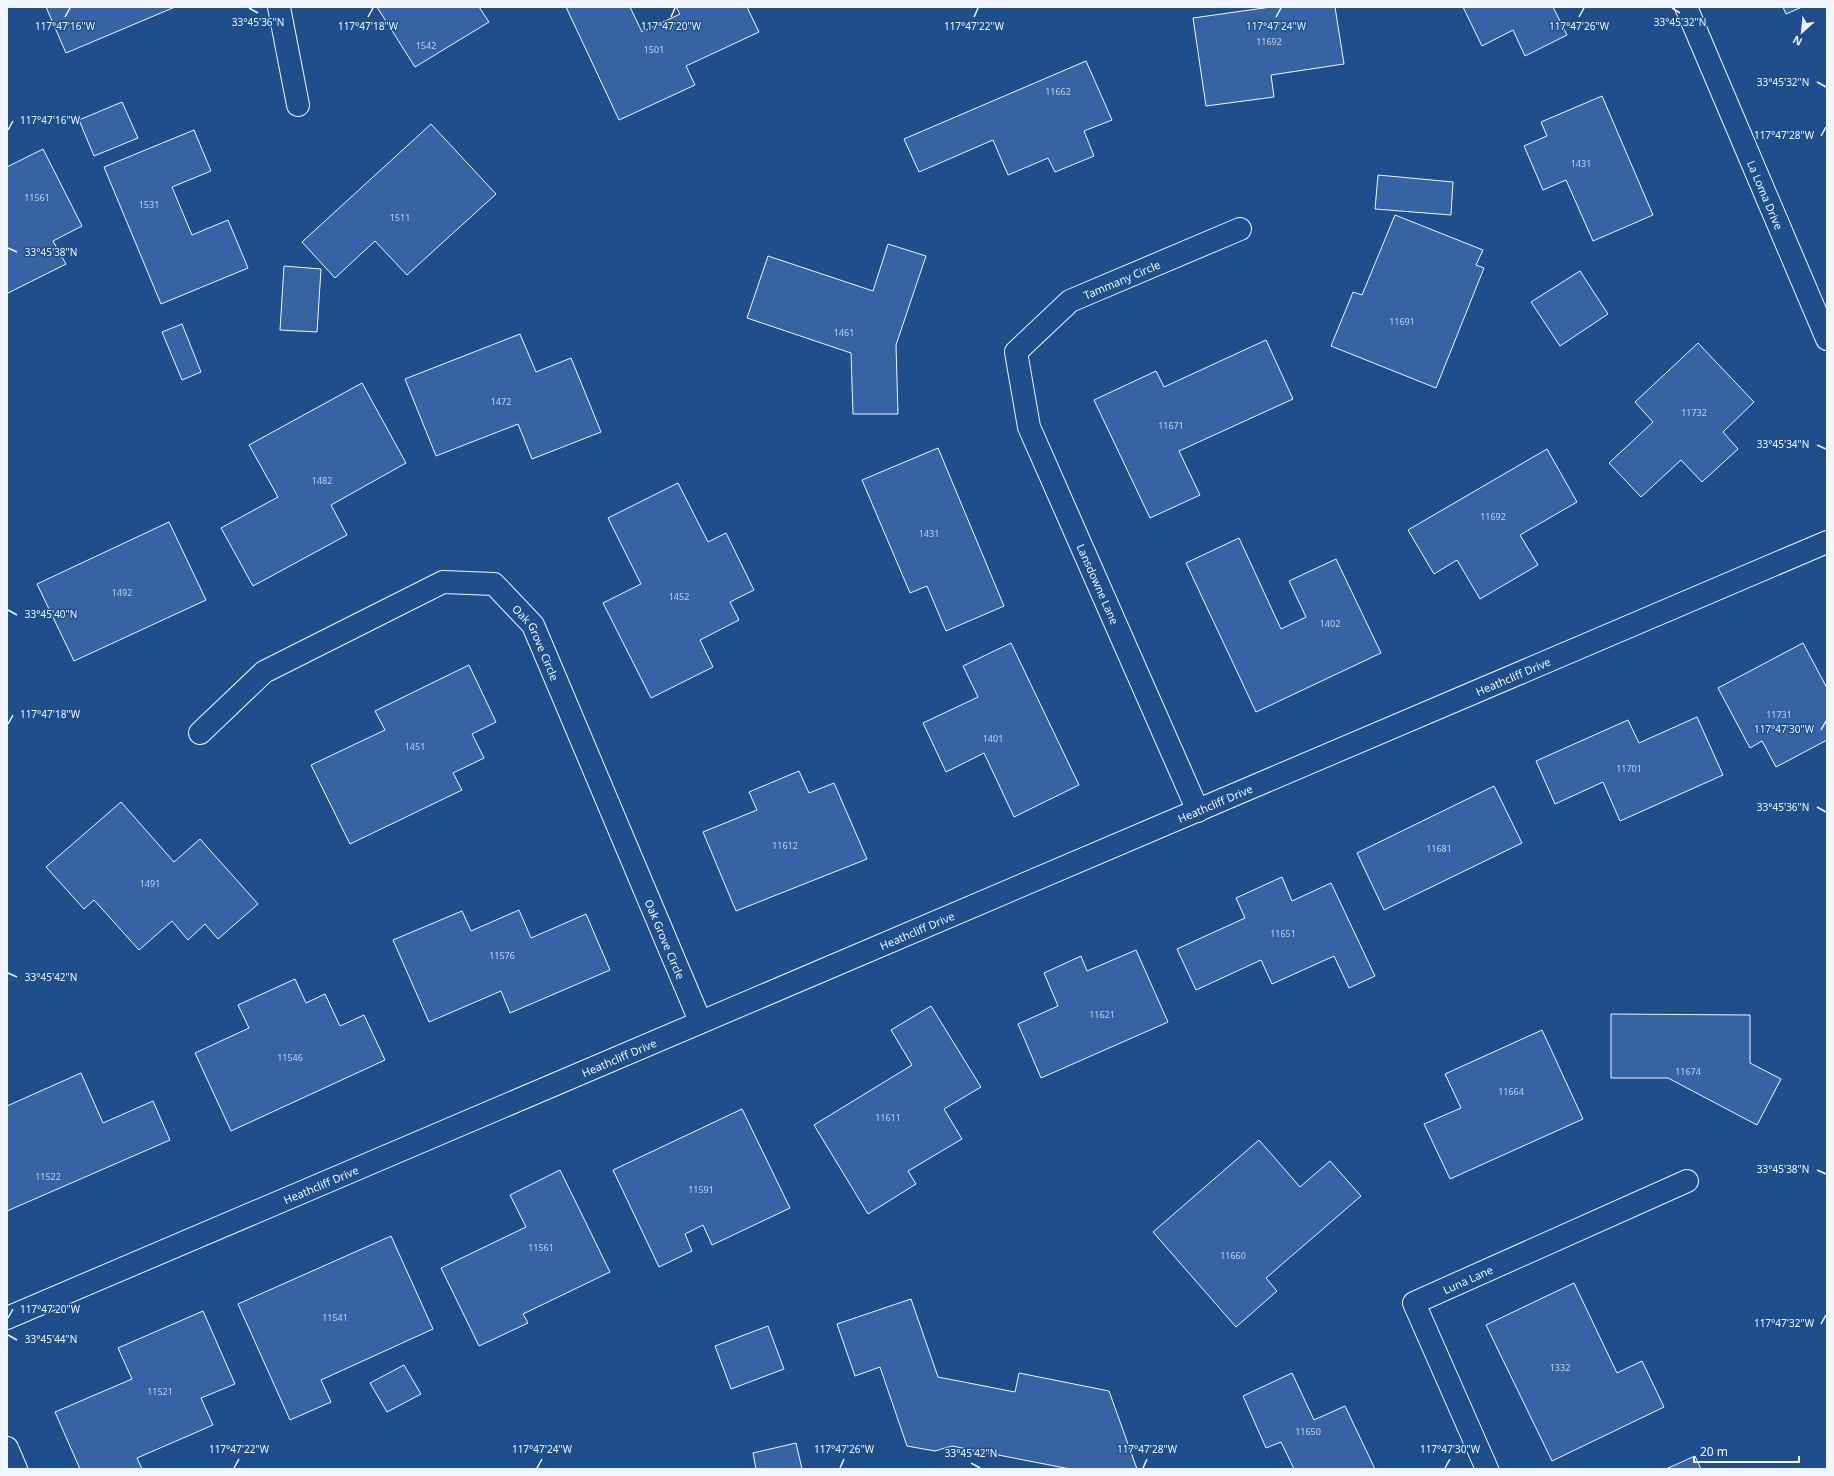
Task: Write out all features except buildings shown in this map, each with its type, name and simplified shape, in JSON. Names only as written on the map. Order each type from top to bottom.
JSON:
[{"type":"street","points":[[279,7],[298,105]]},
{"type":"street","name":"La Loma Drive","points":[[1686,7],[1827,339]]},
{"type":"street","name":"Tammany Circle","points":[[1016,352],[1070,301],[1240,229]]},
{"type":"street","name":"Lansdowne Lane","points":[[1016,352],[1029,427],[1198,811]]},
{"type":"street","name":"Heathcliff Drive","points":[[7,1318],[700,1021],[1198,811],[1827,542]]},
{"type":"street","name":"Oak Grove Circle","points":[[200,733],[264,672],[443,582],[494,584],[533,625],[700,1021]]},
{"type":"street","name":"Luna Lane","points":[[1487,1469],[1414,1303],[1687,1181]]},
{"type":"street","points":[[7,1448],[16,1469]]}]
